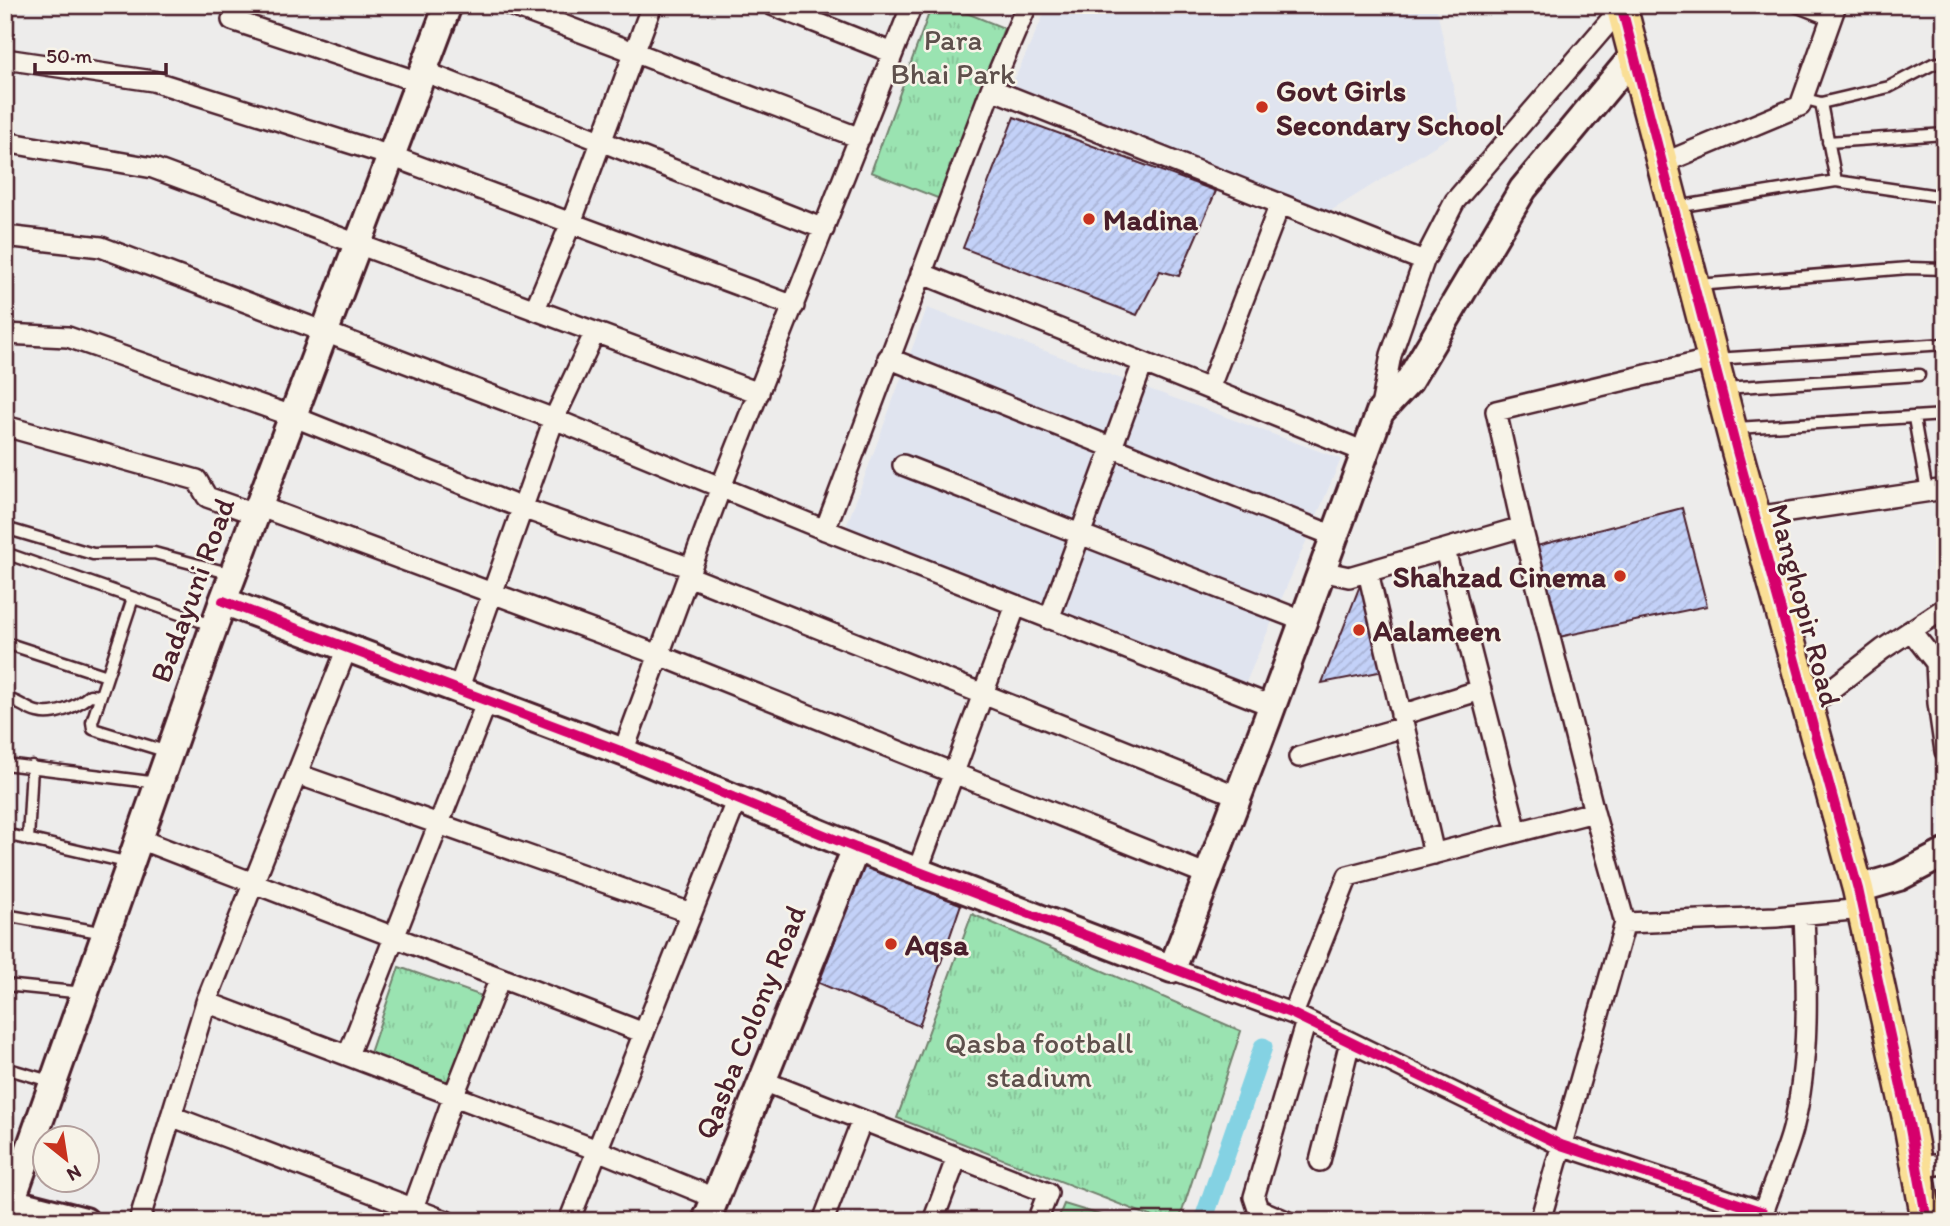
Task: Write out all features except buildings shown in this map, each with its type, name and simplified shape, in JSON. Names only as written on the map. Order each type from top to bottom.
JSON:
[{"type":"main road","name":"Manghopir Road","points":[[1621,6],[1731,429],[1931,1166],[1927,1221]]},
{"type":"street","name":"Badayuni Road","points":[[18,1210],[16,1154],[54,1082],[218,614],[448,5]]},
{"type":"street","points":[[510,5],[860,138]]},
{"type":"street","points":[[536,309],[652,5]]},
{"type":"street","points":[[772,5],[893,53]]},
{"type":"street","points":[[623,752],[721,487],[912,5]]},
{"type":"street","points":[[825,530],[991,89],[1027,5]]},
{"type":"street","points":[[1172,969],[1380,412],[1391,355],[1424,261],[1455,201],[1621,6]]},
{"type":"street","points":[[1661,164],[1795,111],[1813,101],[1834,13]]},
{"type":"street","points":[[232,20],[421,77],[600,141],[824,229]]},
{"type":"street","points":[[1380,412],[1409,381],[1523,189],[1635,54]]},
{"type":"street","points":[[5,59],[153,81],[391,156],[794,306]]},
{"type":"street","points":[[991,89],[1424,261]]},
{"type":"street","points":[[5,142],[153,168],[759,393]]},
{"type":"street","points":[[1209,389],[1280,204]]},
{"type":"street","points":[[5,236],[102,247],[554,419],[825,530],[1272,706]]},
{"type":"street","points":[[921,274],[1365,452]]},
{"type":"street","points":[[458,690],[554,419],[595,332]]},
{"type":"street","points":[[5,334],[68,337],[292,416],[690,572],[982,694],[1238,796]]},
{"type":"street","points":[[888,358],[1334,536]]},
{"type":"street","points":[[1540,1221],[1625,923],[1522,527],[1496,411],[1713,359]]},
{"type":"street","points":[[1049,619],[1143,363]]},
{"type":"street","points":[[5,426],[197,480],[206,497],[257,510],[659,655],[1208,875]]},
{"type":"street","points":[[903,466],[1303,621]]},
{"type":"street","points":[[1755,517],[1936,491]]},
{"type":"street","points":[[1321,572],[1349,577],[1522,527]]},
{"type":"street","points":[[1445,550],[1517,832]]},
{"type":"street","points":[[1368,572],[1434,854]]},
{"type":"street","points":[[917,872],[1016,605]]},
{"type":"street","points":[[1808,707],[1945,608]]},
{"type":"street","points":[[218,614],[347,648],[623,752],[917,872],[1300,1017],[1561,1145],[1762,1216],[1792,1132],[1802,1087],[1807,985],[1804,915]]},
{"type":"street","points":[[1911,631],[1940,660],[1938,703],[1945,751]]},
{"type":"street","points":[[139,1221],[206,1002],[347,648]]},
{"type":"street","points":[[1299,757],[1403,721],[1481,690]]},
{"type":"street","points":[[348,1055],[487,701]]},
{"type":"street","points":[[297,774],[691,913]]},
{"type":"street","points":[[569,1221],[737,799]]},
{"type":"street","points":[[1286,1221],[1258,1209],[1254,1197],[1300,1017],[1348,876],[1594,812]]},
{"type":"street","name":"Qasba Colony Road","points":[[711,1209],[856,848]]},
{"type":"street","points":[[135,851],[254,883],[644,1033]]},
{"type":"street","points":[[1625,923],[1804,915],[1860,899],[1945,853]]},
{"type":"street","points":[[411,1215],[500,978]]},
{"type":"street","points":[[206,1002],[597,1150],[711,1209]]},
{"type":"street","points":[[1320,1161],[1350,1042]]},
{"type":"street","points":[[763,1081],[1048,1193],[1037,1221]]},
{"type":"street","points":[[171,1116],[411,1215],[446,1221]]},
{"type":"street","points":[[823,1221],[862,1120]]},
{"type":"street","points":[[933,1221],[957,1157]]},
{"type":"street","points":[[18,1210],[85,1221]]},
{"type":"lane","points":[[1793,5],[1834,13]]},
{"type":"lane","points":[[1836,181],[1829,142],[1813,101],[1889,87],[1933,64],[1945,62]]},
{"type":"lane","points":[[1829,142],[1945,134]]},
{"type":"lane","points":[[1673,207],[1836,181],[1945,197]]},
{"type":"lane","points":[[1693,286],[1909,268],[1945,269]]},
{"type":"lane","points":[[1713,359],[1945,344]]},
{"type":"lane","points":[[1721,388],[1919,375]]},
{"type":"lane","points":[[1731,429],[1945,415]]},
{"type":"lane","points":[[1914,418],[1936,491]]},
{"type":"lane","points":[[5,527],[93,554],[154,553],[233,574]]},
{"type":"lane","points":[[5,553],[133,598],[218,614]]},
{"type":"lane","points":[[133,598],[92,722],[93,729],[169,753]]},
{"type":"lane","points":[[5,648],[12,645],[107,676]]},
{"type":"lane","points":[[5,699],[15,700],[39,713],[74,708],[90,695],[100,696]]},
{"type":"lane","points":[[5,764],[159,783]]},
{"type":"lane","points":[[28,840],[32,766]]},
{"type":"lane","points":[[5,834],[28,840],[135,851]]},
{"type":"lane","points":[[5,915],[106,933]]},
{"type":"lane","points":[[5,985],[85,993]]},
{"type":"lane","points":[[5,1068],[54,1082]]},
{"type":"shaded area","name":"Govt Girls Secondary School","points":[[1048,5],[1436,5],[1462,129],[1329,212],[1012,85]]},
{"type":"shaded area","points":[[927,308],[1341,459],[1244,687],[845,530]]},
{"type":"green space","name":"Para Bhai Park","points":[[932,5],[947,5],[1004,28],[940,199],[871,172]]},
{"type":"green space","name":"Qasba football stadium","points":[[972,914],[1241,1031],[1179,1221],[1163,1221],[897,1118]]},
{"type":"green space","points":[[399,967],[488,998],[449,1090],[367,1062]]},
{"type":"green space","points":[[1064,1204],[1120,1221],[1057,1221]]},
{"type":"waterway","points":[[1203,1221],[1263,1047]]},
{"type":"cycle path","points":[[1621,5],[1737,451],[1858,889],[1909,1123],[1927,1221]]},
{"type":"cycle path","points":[[223,601],[623,752],[856,848],[1293,1014],[1561,1145],[1763,1212]]},
{"type":"place","name":"Govt Girls Secondary School","points":[[1262,107]]},
{"type":"place","name":"Madina","points":[[1089,219]]},
{"type":"place","name":"Shahzad Cinema","points":[[1620,576]]},
{"type":"place","name":"Aalameen","points":[[1359,630]]},
{"type":"place","name":"Aqsa","points":[[891,944]]}]
